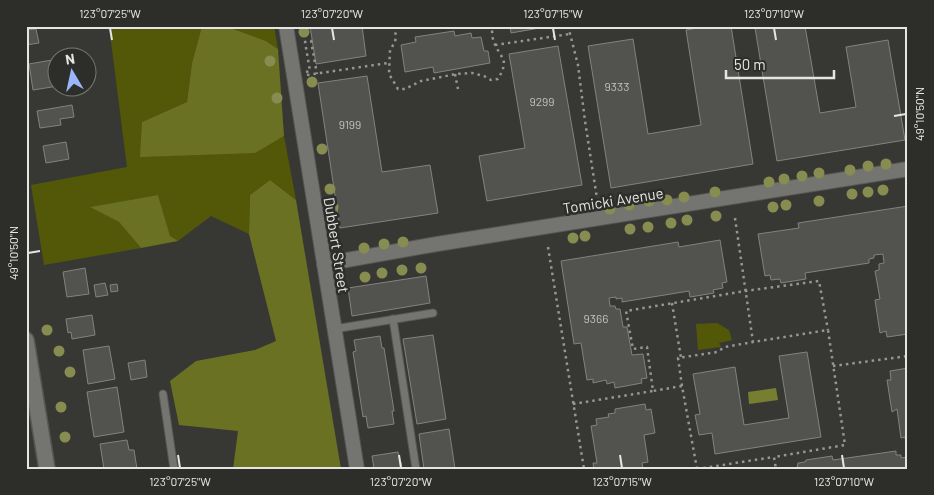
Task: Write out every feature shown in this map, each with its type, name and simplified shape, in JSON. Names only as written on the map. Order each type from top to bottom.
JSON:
[{"type":"main road","points":[[26,340],[47,469]]},
{"type":"street","name":"Dubbert Street","points":[[286,26],[357,469]]},
{"type":"street","name":"Tomicki Avenue","points":[[324,264],[463,240],[908,170]]},
{"type":"lane","points":[[334,328],[433,313]]},
{"type":"lane","points":[[393,319],[416,469]]},
{"type":"lane","points":[[163,394],[174,469]]},
{"type":"path","points":[[394,26],[396,36],[390,50],[388,62],[389,74],[398,89],[405,89],[421,81],[455,74],[472,73],[491,80],[498,79],[504,69],[504,60],[493,41],[492,26]]},
{"type":"path","points":[[568,26],[578,65],[600,212]]},
{"type":"path","points":[[495,45],[570,34]]},
{"type":"path","points":[[317,74],[312,41],[306,42],[310,71],[305,74],[317,74],[388,62]]},
{"type":"path","points":[[455,74],[458,89]]},
{"type":"path","points":[[735,218],[753,342]]},
{"type":"path","points":[[548,248],[584,469]]},
{"type":"path","points":[[653,391],[647,347],[633,349],[626,311],[819,281],[828,330],[845,445],[697,469],[682,386],[678,358],[717,352],[725,347],[828,330]]},
{"type":"path","points":[[672,303],[681,358]]},
{"type":"path","points":[[833,366],[908,356]]},
{"type":"path","points":[[573,404],[682,386]]},
{"type":"path","points":[[774,457],[776,469]]},
{"type":"shaded area","points":[[109,26],[202,26],[192,63],[187,102],[142,122],[253,153],[284,136],[296,200],[270,180],[250,195],[249,234],[211,216],[178,241],[170,237],[158,195],[91,207],[119,222],[141,248],[44,265],[31,185],[127,167]]},
{"type":"shaded area","points":[[202,26],[225,26],[266,41],[278,49],[284,136],[255,153],[140,157],[142,122],[187,102],[192,63]]},
{"type":"shaded area","points":[[225,26],[274,26],[278,49],[266,41]]},
{"type":"shaded area","points":[[270,180],[296,200],[341,469],[233,469],[238,431],[179,425],[170,381],[196,361],[255,350],[276,341],[249,234],[250,195]]},
{"type":"shaded area","points":[[158,195],[170,236],[178,241],[141,248],[119,222],[90,207]]},
{"type":"shaded area","points":[[717,323],[729,330],[732,340],[719,343],[721,347],[698,350],[696,324]]},
{"type":"shaded area","points":[[776,388],[778,400],[749,404],[748,392]]},
{"type":"building","points":[[310,26],[362,26],[366,56],[316,64]]},
{"type":"building","points":[[510,26],[551,26],[511,33]]},
{"type":"building","points":[[710,26],[731,26],[753,164],[611,188],[588,46],[633,39],[648,134],[701,125],[686,30]]},
{"type":"building","points":[[805,26],[820,113],[856,107],[846,47],[888,40],[905,140],[777,161],[755,28]]},
{"type":"building","points":[[36,29],[39,43],[26,45],[26,30]]},
{"type":"building","points":[[454,31],[455,36],[471,33],[472,38],[481,37],[484,51],[488,51],[490,63],[434,73],[433,67],[405,72],[401,45],[416,42],[415,37]]},
{"type":"building","points":[[558,46],[582,185],[487,201],[479,156],[525,148],[509,54]]},
{"type":"building","points":[[48,61],[48,88],[33,90],[29,64]]},
{"type":"building","points":[[367,76],[382,172],[430,165],[438,213],[340,228],[318,83]]},
{"type":"building","points":[[72,105],[74,117],[60,119],[61,125],[40,128],[37,111]]},
{"type":"building","points":[[66,142],[69,159],[46,163],[43,146]]},
{"type":"building","points":[[908,206],[908,334],[887,337],[886,331],[880,333],[875,300],[880,299],[875,271],[879,270],[879,264],[884,263],[883,254],[874,255],[874,258],[869,259],[869,263],[805,273],[806,279],[781,283],[780,279],[771,280],[770,275],[765,276],[758,234],[799,228],[798,223]]},
{"type":"building","points":[[720,240],[727,282],[722,283],[723,288],[713,290],[714,293],[690,297],[689,291],[622,302],[622,298],[609,298],[610,306],[620,309],[623,327],[627,327],[632,355],[643,354],[647,378],[641,379],[642,383],[615,388],[614,382],[607,384],[606,380],[593,383],[593,379],[587,380],[581,343],[574,344],[561,261],[678,242],[679,247]]},
{"type":"building","points":[[85,268],[89,294],[67,297],[63,272]]},
{"type":"building","points":[[426,276],[430,303],[352,316],[348,288]]},
{"type":"building","points":[[105,283],[108,295],[96,297],[94,285]]},
{"type":"building","points":[[117,284],[118,291],[111,292],[110,285]]},
{"type":"building","points":[[92,315],[95,335],[72,339],[71,332],[68,333],[66,319]]},
{"type":"building","points":[[433,335],[446,419],[417,424],[403,339]]},
{"type":"building","points":[[380,336],[382,348],[384,348],[394,411],[392,411],[394,424],[368,428],[366,416],[363,417],[353,352],[356,351],[354,340]]},
{"type":"building","points":[[109,346],[115,379],[88,384],[83,350]]},
{"type":"building","points":[[807,352],[821,437],[715,454],[712,433],[699,435],[695,415],[700,414],[693,374],[735,367],[744,425],[789,418],[779,356]]},
{"type":"building","points":[[145,360],[147,377],[131,380],[128,363]]},
{"type":"building","points":[[908,368],[908,443],[906,443],[905,437],[901,438],[897,409],[892,412],[887,380],[891,380],[890,371]]},
{"type":"building","points":[[117,387],[124,432],[94,437],[87,392]]},
{"type":"building","points":[[645,404],[646,410],[651,409],[655,433],[644,435],[648,462],[642,463],[643,469],[594,469],[593,463],[597,463],[591,426],[597,425],[596,419],[609,417],[608,414],[615,413],[615,409]]},
{"type":"building","points":[[449,429],[455,469],[424,469],[419,434]]},
{"type":"building","points":[[127,440],[129,450],[134,450],[137,469],[104,469],[100,444]]},
{"type":"building","points":[[896,451],[896,455],[901,455],[901,458],[908,457],[908,469],[796,469],[798,463],[805,462],[806,460],[832,456],[833,460]]},
{"type":"building","points":[[398,452],[402,469],[374,469],[372,456]]}]
